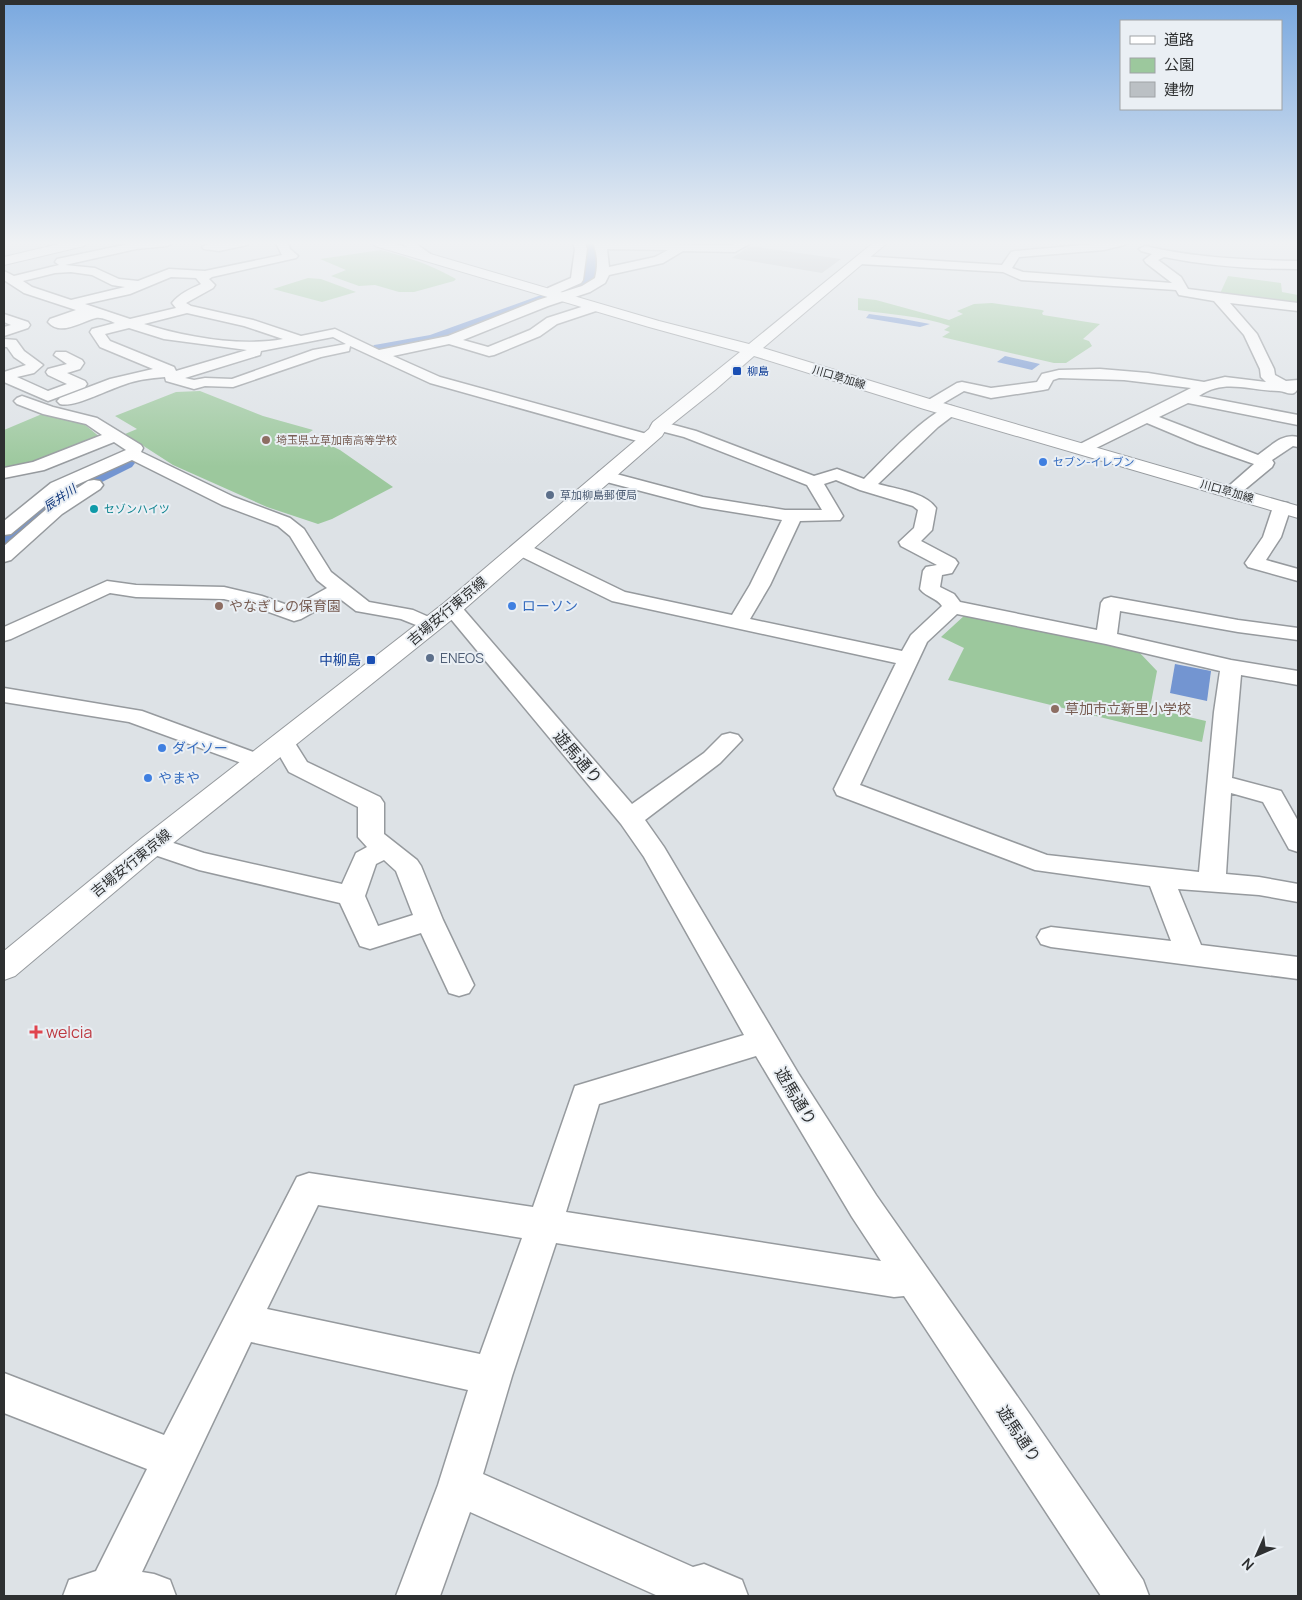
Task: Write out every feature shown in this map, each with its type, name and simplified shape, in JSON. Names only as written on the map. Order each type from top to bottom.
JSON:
[{"type":"main road","name":"川口草加線","points":[[636,318],[752,350],[930,405],[1290,510]]},
{"type":"main road","name":"吉場安行東京線","points":[[4,968],[152,845],[441,617],[605,476],[653,432],[709,387],[789,318]]},
{"type":"street","points":[[4,318],[23,324],[4,332]]},
{"type":"street","points":[[113,318],[164,335],[222,344],[269,346],[335,333],[435,380],[653,432],[690,434],[814,482],[834,516],[794,516],[702,502],[605,476]]},
{"type":"street","points":[[152,318],[97,332],[105,344],[169,370],[171,378],[194,386],[205,382],[233,383],[318,353],[427,346],[450,340],[506,318]]},
{"type":"street","points":[[196,340],[219,329],[230,318],[299,340]]},
{"type":"street","points":[[366,349],[385,342],[431,335],[477,318]]},
{"type":"street","points":[[450,340],[489,352],[535,334],[552,321],[561,318]]},
{"type":"street","points":[[1235,318],[1250,334],[1268,376],[1294,388]]},
{"type":"street","points":[[4,343],[11,343],[19,354],[36,365],[29,370],[4,377]]},
{"type":"street","points":[[33,362],[105,344]]},
{"type":"street","points":[[42,409],[130,378],[153,373],[171,374],[264,349],[269,346]]},
{"type":"street","points":[[4,377],[48,396],[80,384],[53,372],[75,366],[77,363],[61,355]]},
{"type":"street","points":[[930,405],[962,386],[984,393],[1002,392],[1043,386],[1047,377],[1063,374],[1119,375],[1155,380],[1175,380],[1204,386]]},
{"type":"street","points":[[1082,449],[1186,398],[1204,386],[1225,381],[1294,388]]},
{"type":"street","points":[[4,393],[42,409],[91,421],[135,448],[139,457],[228,501],[284,522],[297,534],[324,576],[363,607],[441,617]]},
{"type":"street","points":[[1186,398],[1298,420]]},
{"type":"street","points":[[866,486],[932,424],[951,411]]},
{"type":"street","points":[[1145,418],[1266,463],[1231,492]]},
{"type":"street","points":[[4,473],[38,466],[114,436]]},
{"type":"street","points":[[1261,460],[1290,440],[1298,442]]},
{"type":"street","points":[[8,524],[57,487],[139,457]]},
{"type":"street","points":[[4,556],[68,500],[139,457]]},
{"type":"street","points":[[814,482],[837,474],[866,486],[919,502],[927,508],[922,530],[908,542],[948,562],[945,569],[933,571],[930,588],[947,598],[953,607],[1106,638],[1231,667],[1298,678]]},
{"type":"street","points":[[1290,510],[1255,562],[1298,575]]},
{"type":"street","points":[[738,622],[760,585],[794,516]]},
{"type":"street","points":[[521,549],[620,598],[909,659]]},
{"type":"street","points":[[4,635],[107,587],[136,591],[224,593],[255,600],[294,615],[340,589]]},
{"type":"street","points":[[1106,638],[1112,603],[1238,626],[1298,634]]},
{"type":"street","points":[[953,607],[918,640],[846,789],[1044,864],[1160,878],[1259,886],[1298,893]]},
{"type":"street","name":"遊馬通り","points":[[441,617],[630,818],[655,853],[764,1042],[864,1206],[1127,1596]]},
{"type":"street","points":[[1212,882],[1231,667]]},
{"type":"street","points":[[4,695],[134,716],[258,762]]},
{"type":"street","points":[[630,818],[712,758],[730,740]]},
{"type":"street","points":[[280,744],[287,748],[298,767],[371,803],[371,837],[408,866],[429,920],[459,986]]},
{"type":"street","points":[[1220,782],[1272,797],[1298,844]]},
{"type":"street","points":[[152,845],[199,861],[351,896]]},
{"type":"street","points":[[386,848],[365,860],[351,896],[370,939],[429,920]]},
{"type":"street","points":[[1160,878],[1190,954]]},
{"type":"street","points":[[1051,937],[1298,968]]},
{"type":"street","points":[[418,1596],[459,1485],[492,1376],[544,1226],[586,1095],[764,1042]]},
{"type":"street","points":[[154,1596],[97,1593],[174,1459],[309,1188],[894,1280],[913,1278]]},
{"type":"street","points":[[241,1322],[492,1376]]},
{"type":"street","points":[[6,1398],[174,1459]]},
{"type":"street","points":[[459,1485],[692,1589],[704,1586],[726,1596]]},
{"type":"green space","points":[[914,318],[940,318],[949,320],[954,318],[1060,318],[1100,324],[1083,339],[1089,341],[1092,346],[1066,363],[1054,363],[942,337],[950,332],[944,330],[950,326]]},
{"type":"green space","points":[[200,391],[263,416],[313,430],[307,434],[340,450],[393,487],[332,519],[318,524],[267,507],[173,465],[125,434],[137,429],[115,416],[176,392]]},
{"type":"green space","points":[[42,414],[84,424],[101,438],[15,469],[4,471],[4,430]]},
{"type":"green space","points":[[965,615],[1139,652],[1157,671],[1150,708],[1206,721],[1202,742],[948,680],[964,648],[941,637]]},
{"type":"water","points":[[866,318],[896,318],[930,324],[920,327]]},
{"type":"water","points":[[1005,356],[1040,364],[1032,370],[997,362]]},
{"type":"water","points":[[1175,664],[1211,671],[1207,701],[1170,693]]},
{"type":"waterway","name":"辰井川","points":[[380,349],[434,340],[494,318]]},
{"type":"waterway","name":"辰井川","points":[[4,545],[47,505],[76,486],[125,463]]},
{"type":"place","name":"柳島","points":[[737,371]]},
{"type":"place","name":"埼玉県立草加南高等学校","points":[[266,440]]},
{"type":"place","name":"セブン-イレブン","points":[[1043,462]]},
{"type":"place","name":"草加柳島郵便局","points":[[550,495]]},
{"type":"place","name":"セゾンハイツ","points":[[94,509]]},
{"type":"place","name":"やなぎしの保育園","points":[[219,606]]},
{"type":"place","name":"ローソン","points":[[512,606]]},
{"type":"place","name":"ENEOS","points":[[430,658]]},
{"type":"place","name":"中柳島","points":[[371,660]]},
{"type":"place","name":"草加市立新里小学校","points":[[1055,709]]},
{"type":"place","name":"ダイソー","points":[[162,748]]},
{"type":"place","name":"やまや","points":[[148,778]]},
{"type":"place","name":"welcia","points":[[36,1032]]}]
